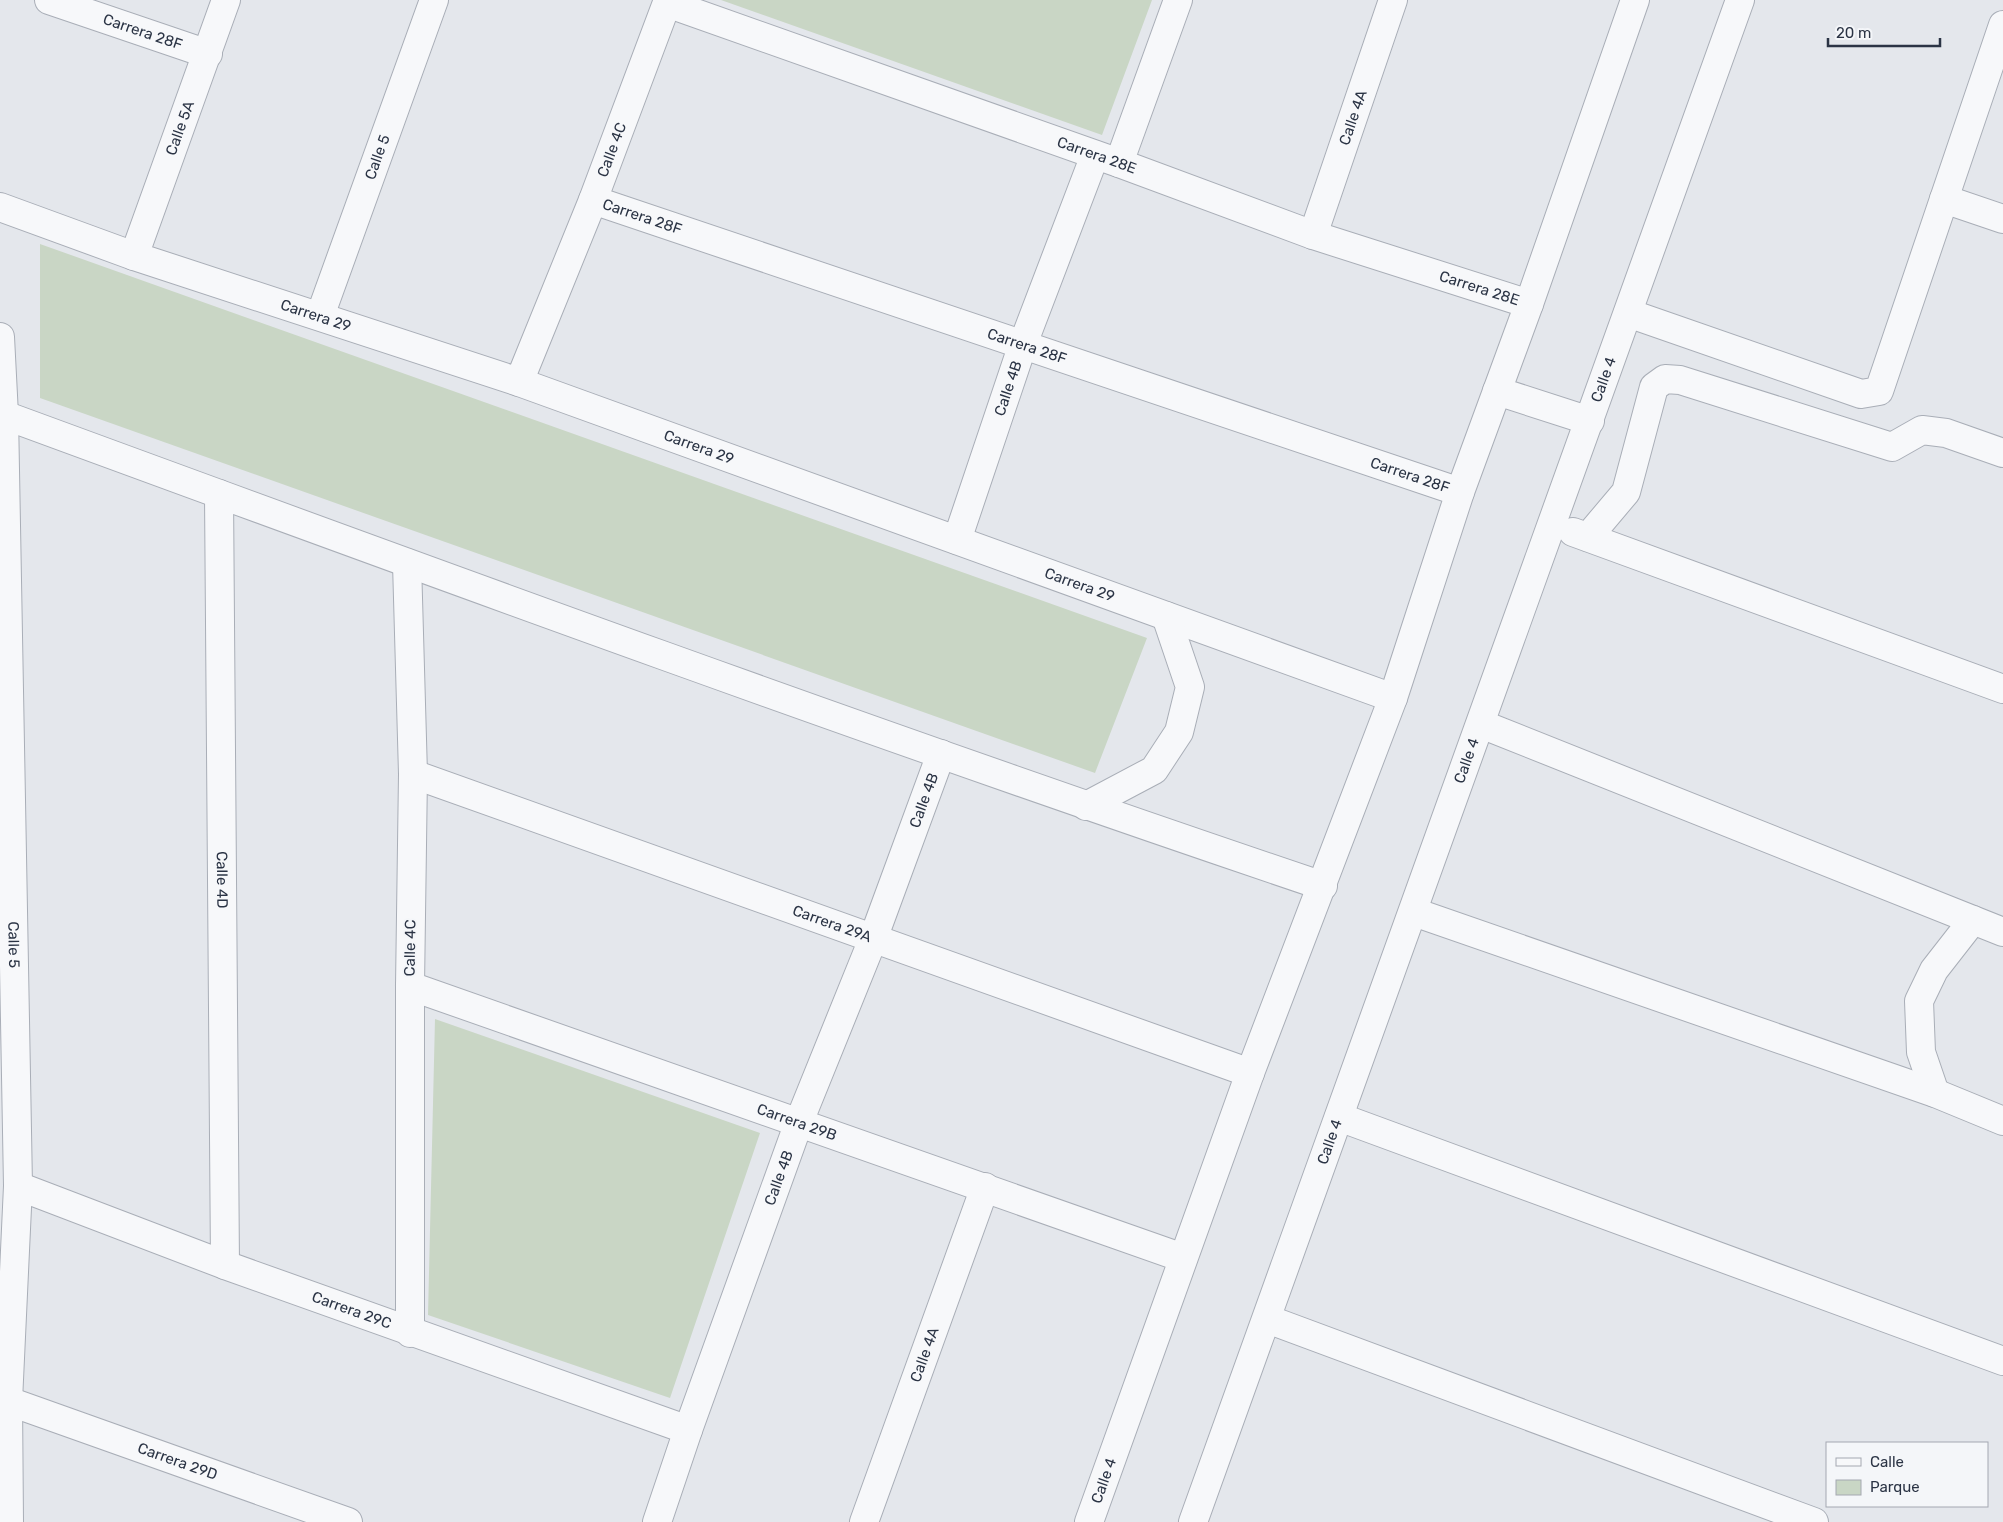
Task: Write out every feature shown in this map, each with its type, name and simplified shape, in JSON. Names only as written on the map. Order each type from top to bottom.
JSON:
[{"type":"street","name":"Carrera 28F","points":[[49,0],[208,54]]},
{"type":"street","name":"Calle 5A","points":[[134,256],[226,0]]},
{"type":"street","name":"Calle 5","points":[[320,316],[434,0]]},
{"type":"street","name":"Calle 4B","points":[[957,540],[1023,344],[1178,0]]},
{"type":"street","name":"Calle 4A","points":[[1313,235],[1393,0]]},
{"type":"street","name":"Calle 4","points":[[1089,1522],[1250,1073],[1323,886],[1393,698],[1460,492],[1635,0]]},
{"type":"street","name":"Calle 4","points":[[1193,1522],[1414,912],[1740,0]]},
{"type":"street","name":"Carrera 28E","points":[[667,2],[1107,159],[1313,235],[1528,304]]},
{"type":"street","name":"Calle 4C","points":[[519,382],[594,200],[667,2]]},
{"type":"street","points":[[1628,313],[1861,394],[1879,391],[2003,25]]},
{"type":"street","points":[[1944,199],[2003,219]]},
{"type":"street","name":"Carrera 28F","points":[[594,200],[1460,492]]},
{"type":"street","name":"Carrera 29","points":[[0,207],[134,256],[519,382],[1393,698]]},
{"type":"street","name":"Calle 5","points":[[0,337],[4,415],[18,1186],[8,1401],[10,1522]]},
{"type":"street","points":[[1588,537],[1626,492],[1654,387],[1665,379],[1680,380],[1892,447],[1922,430],[1946,433],[2003,454]]},
{"type":"street","points":[[1497,391],[1590,421]]},
{"type":"street","points":[[4,415],[408,563],[1086,806],[1323,886]]},
{"type":"street","name":"Calle 4D","points":[[219,494],[225,1265]]},
{"type":"street","points":[[1552,524],[2003,689]]},
{"type":"street","name":"Calle 4C","points":[[408,563],[413,774],[410,986],[410,1333]]},
{"type":"street","points":[[1086,806],[1154,770],[1179,732],[1190,687],[1166,616]]},
{"type":"street","points":[[1481,724],[2003,932]]},
{"type":"street","name":"Calle 4B","points":[[657,1522],[688,1430],[799,1122],[873,938],[941,754]]},
{"type":"street","name":"Carrera 29A","points":[[413,774],[1250,1073]]},
{"type":"street","points":[[1414,912],[1935,1093],[2003,1121]]},
{"type":"street","points":[[1935,1093],[1921,1052],[1919,1001],[1934,970],[1973,920]]},
{"type":"street","name":"Carrera 29B","points":[[410,986],[1183,1258]]},
{"type":"street","points":[[1339,1117],[2003,1361]]},
{"type":"street","name":"Carrera 29C","points":[[18,1186],[410,1333],[688,1430]]},
{"type":"street","name":"Calle 4A","points":[[864,1522],[985,1187]]},
{"type":"street","points":[[1267,1319],[1814,1522]]},
{"type":"street","name":"Carrera 29D","points":[[8,1401],[348,1522]]},
{"type":"green space","points":[[721,0],[1152,0],[1102,135]]},
{"type":"green space","points":[[40,244],[1147,638],[1095,773],[40,398]]},
{"type":"green space","points":[[435,1019],[760,1133],[670,1398],[428,1315]]}]
